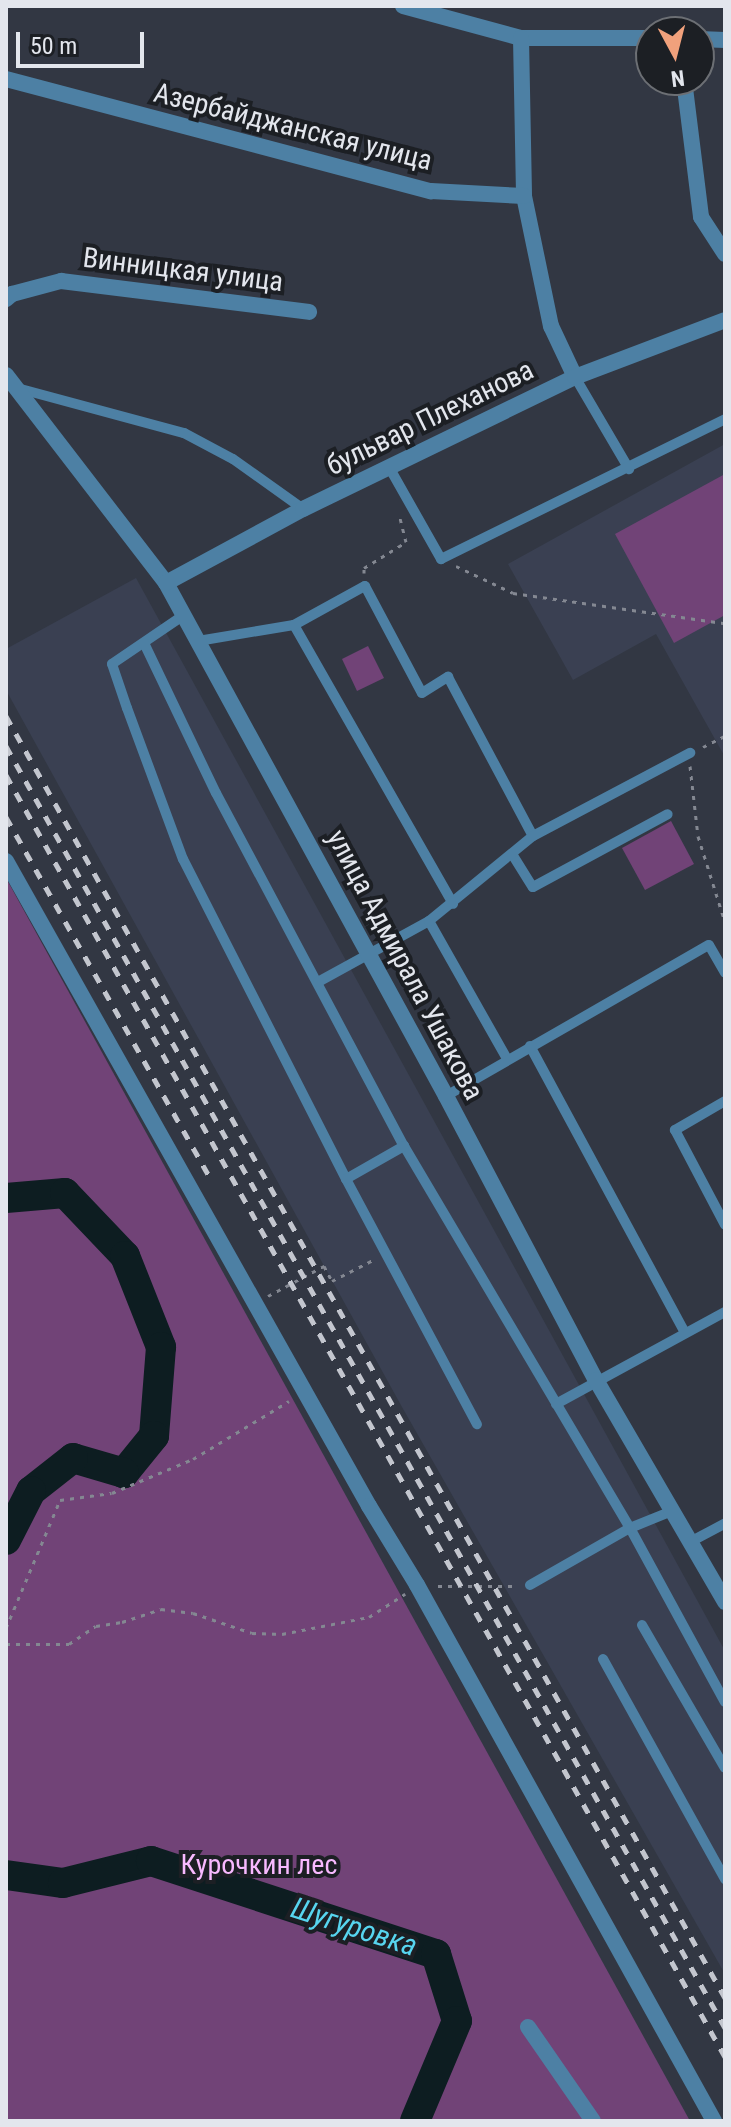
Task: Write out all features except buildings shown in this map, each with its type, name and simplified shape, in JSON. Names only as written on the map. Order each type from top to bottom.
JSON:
[{"type":"street","points":[[403,6],[521,38],[635,38]]},
{"type":"street","points":[[521,38],[524,196],[551,326],[575,377]]},
{"type":"street","name":"Азербайджанская улица","points":[[6,79],[431,191],[524,196]]},
{"type":"street","points":[[686,96],[701,217],[725,254]]},
{"type":"street","name":"Винницкая улица","points":[[6,299],[12,294],[61,281],[309,312]]},
{"type":"street","name":"бульвар Плеханова","points":[[166,583],[303,509],[575,377],[725,320]]},
{"type":"street","name":"улица Адмирала Ушакова","points":[[6,375],[12,387],[166,583],[370,955],[596,1380],[725,1602]]},
{"type":"street","points":[[6,861],[417,1585],[714,2121]]},
{"type":"street","points":[[528,2027],[593,2121]]},
{"type":"lane","points":[[575,377],[629,469]]},
{"type":"lane","points":[[12,387],[184,433],[233,459],[303,509]]},
{"type":"lane","points":[[389,467],[441,559],[629,469],[725,419]]},
{"type":"lane","points":[[198,641],[294,625],[365,586],[422,693],[448,677],[533,836]]},
{"type":"lane","points":[[184,615],[112,664],[178,845],[346,1179],[477,1424]]},
{"type":"lane","points":[[294,625],[453,904]]},
{"type":"lane","points":[[144,643],[216,793],[404,1146],[630,1528],[725,1702]]},
{"type":"lane","points":[[318,982],[429,921],[533,836],[690,753]]},
{"type":"lane","points":[[512,854],[533,887],[668,814]]},
{"type":"lane","points":[[429,921],[507,1059]]},
{"type":"lane","points":[[446,1096],[709,945],[725,973]]},
{"type":"lane","points":[[530,1046],[685,1333]]},
{"type":"lane","points":[[725,1101],[675,1130],[725,1225]]},
{"type":"lane","points":[[346,1179],[404,1146]]},
{"type":"lane","points":[[556,1404],[725,1312]]},
{"type":"lane","points":[[530,1585],[630,1528],[672,1511]]},
{"type":"lane","points":[[690,1542],[725,1523]]},
{"type":"lane","points":[[642,1625],[725,1768]]},
{"type":"lane","points":[[603,1659],[725,1879]]},
{"type":"path","points":[[365,586],[364,568],[406,542],[399,512]]},
{"type":"path","points":[[441,559],[513,593],[725,623]]},
{"type":"path","points":[[725,736],[690,753],[690,786],[698,836],[725,922]]},
{"type":"path","points":[[256,1302],[324,1266],[332,1281],[385,1254]]},
{"type":"path","points":[[6,1628],[60,1500],[112,1493],[193,1459],[306,1391]]},
{"type":"path","points":[[6,1644],[69,1644],[96,1626],[122,1622],[161,1609],[193,1613],[252,1633],[282,1634],[369,1617],[417,1585],[530,1585]]},
{"type":"shaded area","points":[[725,444],[725,757],[656,634],[573,680],[508,564]]},
{"type":"shaded area","points":[[136,578],[725,1651],[725,1974],[402,1407],[6,690],[6,649]]},
{"type":"green space","points":[[725,474],[725,615],[674,643],[615,534]]},
{"type":"green space","points":[[368,646],[384,678],[357,691],[342,659]]},
{"type":"green space","points":[[671,821],[694,864],[645,890],[622,848]]},
{"type":"green space","name":"Курочкин лес","points":[[6,878],[690,2121],[6,2121]]},
{"type":"waterway","name":"Шугуровка","points":[[6,1198],[65,1193],[125,1256],[161,1347],[154,1436],[124,1473],[73,1458],[31,1491],[6,1540]]},
{"type":"waterway","name":"Шугуровка","points":[[6,1875],[63,1883],[151,1861],[436,1954],[457,2021],[415,2121]]},
{"type":"railway","points":[[6,716],[725,1998]]},
{"type":"railway","points":[[6,746],[725,2028]]},
{"type":"railway","points":[[6,775],[725,2057]]},
{"type":"railway","points":[[6,817],[210,1178]]}]
